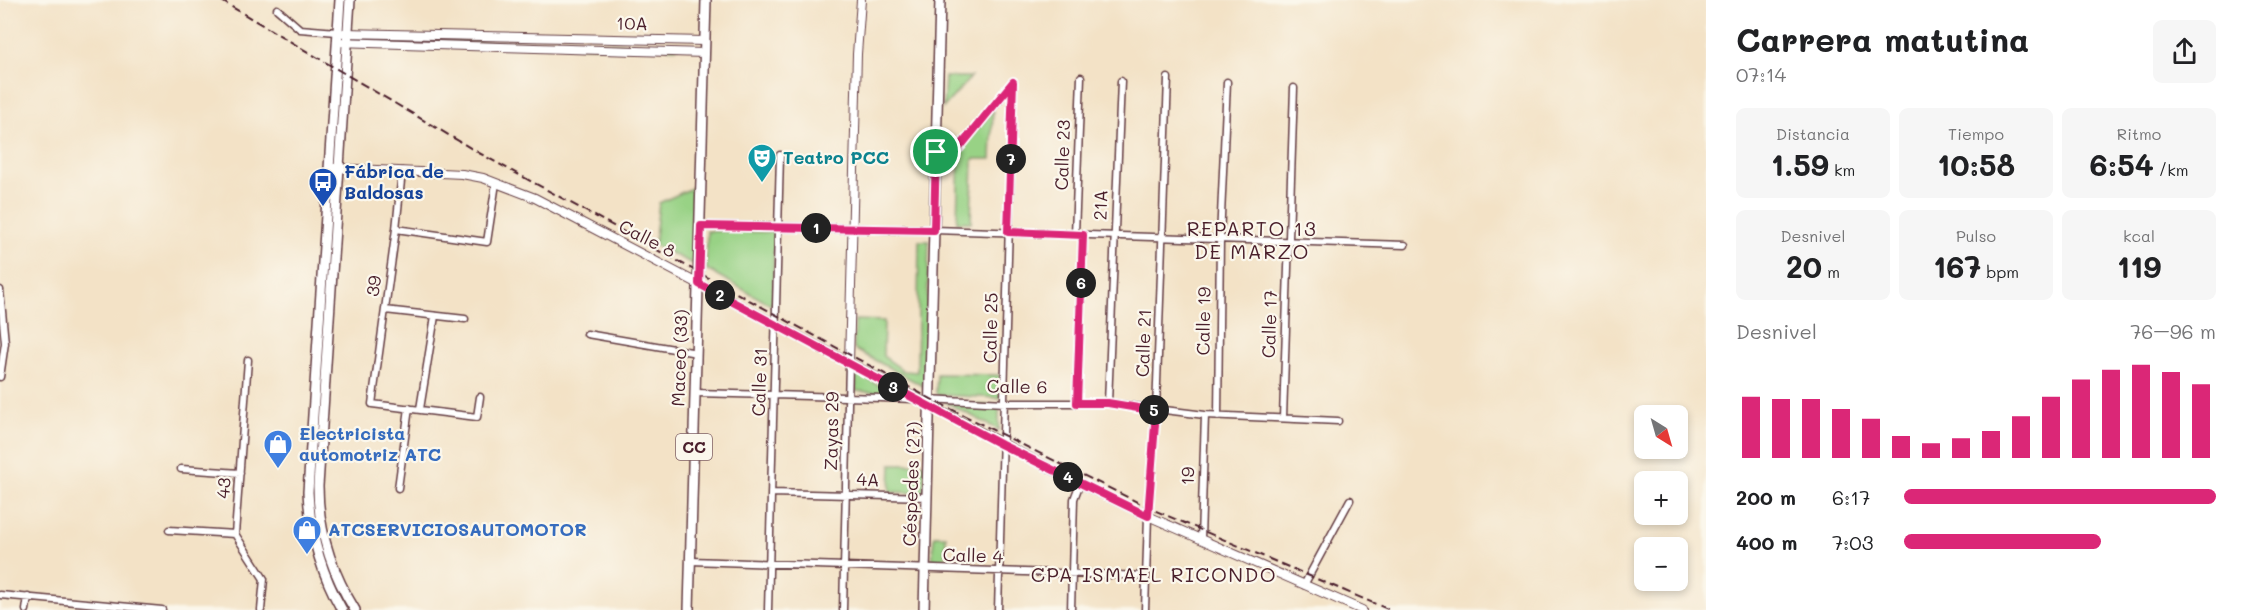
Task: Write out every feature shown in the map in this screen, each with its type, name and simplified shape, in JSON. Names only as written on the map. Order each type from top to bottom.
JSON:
[{"type":"main road","points":[[340,0],[318,511],[330,562],[342,589],[355,610]]},
{"type":"main road","points":[[342,610],[329,586],[314,544],[308,492],[333,168],[348,38],[350,0]]},
{"type":"main road","name":"Maceo (33)","points":[[689,610],[706,0]]},
{"type":"main road","name":"Céspedes (27)","points":[[924,610],[940,0]]},
{"type":"street","name":"Zayas 29","points":[[843,610],[857,54],[861,0]]},
{"type":"street","name":"10A","points":[[277,9],[300,28],[337,37],[561,49],[705,53]]},
{"type":"street","name":"10A","points":[[348,38],[561,37],[705,41]]},
{"type":"street","points":[[561,37],[561,49]]},
{"type":"street","name":"Calle 23","points":[[1077,403],[1081,77]]},
{"type":"street","name":"Calle 21","points":[[1144,610],[1156,411],[1168,78]]},
{"type":"street","name":"21A","points":[[1108,403],[1121,81]]},
{"type":"street","name":"Calle 25","points":[[936,149],[959,148],[1013,82],[998,610]]},
{"type":"street","name":"Calle 19","points":[[1218,416],[1220,238],[1227,82]]},
{"type":"street","name":"Calle 17","points":[[1283,418],[1287,241],[1294,87]]},
{"type":"street","name":"Calle 31","points":[[768,610],[780,155]]},
{"type":"street","name":"Calle 8","points":[[333,168],[462,174],[496,183],[536,198],[916,399],[930,403],[1002,445],[1148,516],[1362,610]]},
{"type":"street","name":"39","points":[[402,171],[372,404],[409,408]]},
{"type":"street","points":[[396,230],[488,242],[496,183]]},
{"type":"street","points":[[701,226],[1163,236],[1405,245]]},
{"type":"street","points":[[0,290],[5,344],[0,377]]},
{"type":"street","points":[[385,310],[465,319]]},
{"type":"street","points":[[420,409],[435,316]]},
{"type":"street","points":[[587,334],[697,352]]},
{"type":"street","name":"43","points":[[236,534],[248,360]]},
{"type":"street","points":[[696,393],[916,399]]},
{"type":"street","points":[[398,488],[409,408],[477,417],[480,398]]},
{"type":"street","name":"Calle 6","points":[[930,403],[1108,403],[1156,411],[1204,415],[1338,421]]},
{"type":"street","name":"19","points":[[1201,539],[1204,415]]},
{"type":"street","points":[[181,469],[240,473]]},
{"type":"street","points":[[1071,610],[1074,499],[1080,483]]},
{"type":"street","name":"4A","points":[[771,493],[928,497]]},
{"type":"street","points":[[1304,585],[1350,500]]},
{"type":"street","points":[[169,530],[236,534],[264,579],[261,610]]},
{"type":"street","name":"Calle 4","points":[[691,561],[1146,576]]},
{"type":"street","points":[[0,595],[162,610]]},
{"type":"street","points":[[26,610],[28,597]]},
{"type":"green space","points":[[384,37],[548,43],[549,45],[384,40]]},
{"type":"green space","points":[[568,43],[676,44],[679,46],[676,48],[568,46]]},
{"type":"green space","points":[[945,77],[971,77],[943,108]]},
{"type":"green space","points":[[993,110],[991,159],[973,159],[971,222],[957,222],[959,151]]},
{"type":"green space","points":[[694,187],[693,264],[654,245],[659,203]]},
{"type":"green space","points":[[332,189],[314,505],[318,533],[326,559],[349,610],[340,597],[325,560],[318,535],[313,507]]},
{"type":"green space","points":[[707,231],[774,232],[773,306],[706,269]]},
{"type":"green space","points":[[919,241],[929,241],[925,387],[854,349],[855,320],[884,321],[883,356],[904,371],[917,372]]},
{"type":"green space","points":[[856,372],[894,394],[856,391]]},
{"type":"green space","points":[[937,374],[1000,375],[1000,398],[938,395],[936,393]]},
{"type":"green space","points":[[945,402],[999,406],[999,430]]},
{"type":"green space","points":[[891,464],[925,464],[924,493],[890,492]]},
{"type":"green space","points":[[934,536],[946,536],[945,564],[932,563]]},
{"type":"railway","points":[[220,0],[479,153],[931,399],[1149,508],[1390,610]]},
{"type":"place","name":"Teatro PCC","points":[[762,184]]},
{"type":"place","name":"Fábrica de Baldosas","points":[[323,208]]},
{"type":"place","name":"Electricista automotriz ATC","points":[[278,470]]},
{"type":"place","name":"ATCSERVICIOSAUTOMOTOR","points":[[307,556]]},
{"type":"district","name":"REPARTO 13 DE MARZO","points":[[1252,240]]},
{"type":"district","name":"CPA ISMAEL RICONDO","points":[[1154,575]]},
{"type":"route","points":[[1013,82],[1008,232],[1083,235],[1077,403],[1108,403],[1156,411],[1148,516],[1002,445],[699,284],[701,226],[934,230],[936,152],[936,149],[959,148],[1013,82]]}]
